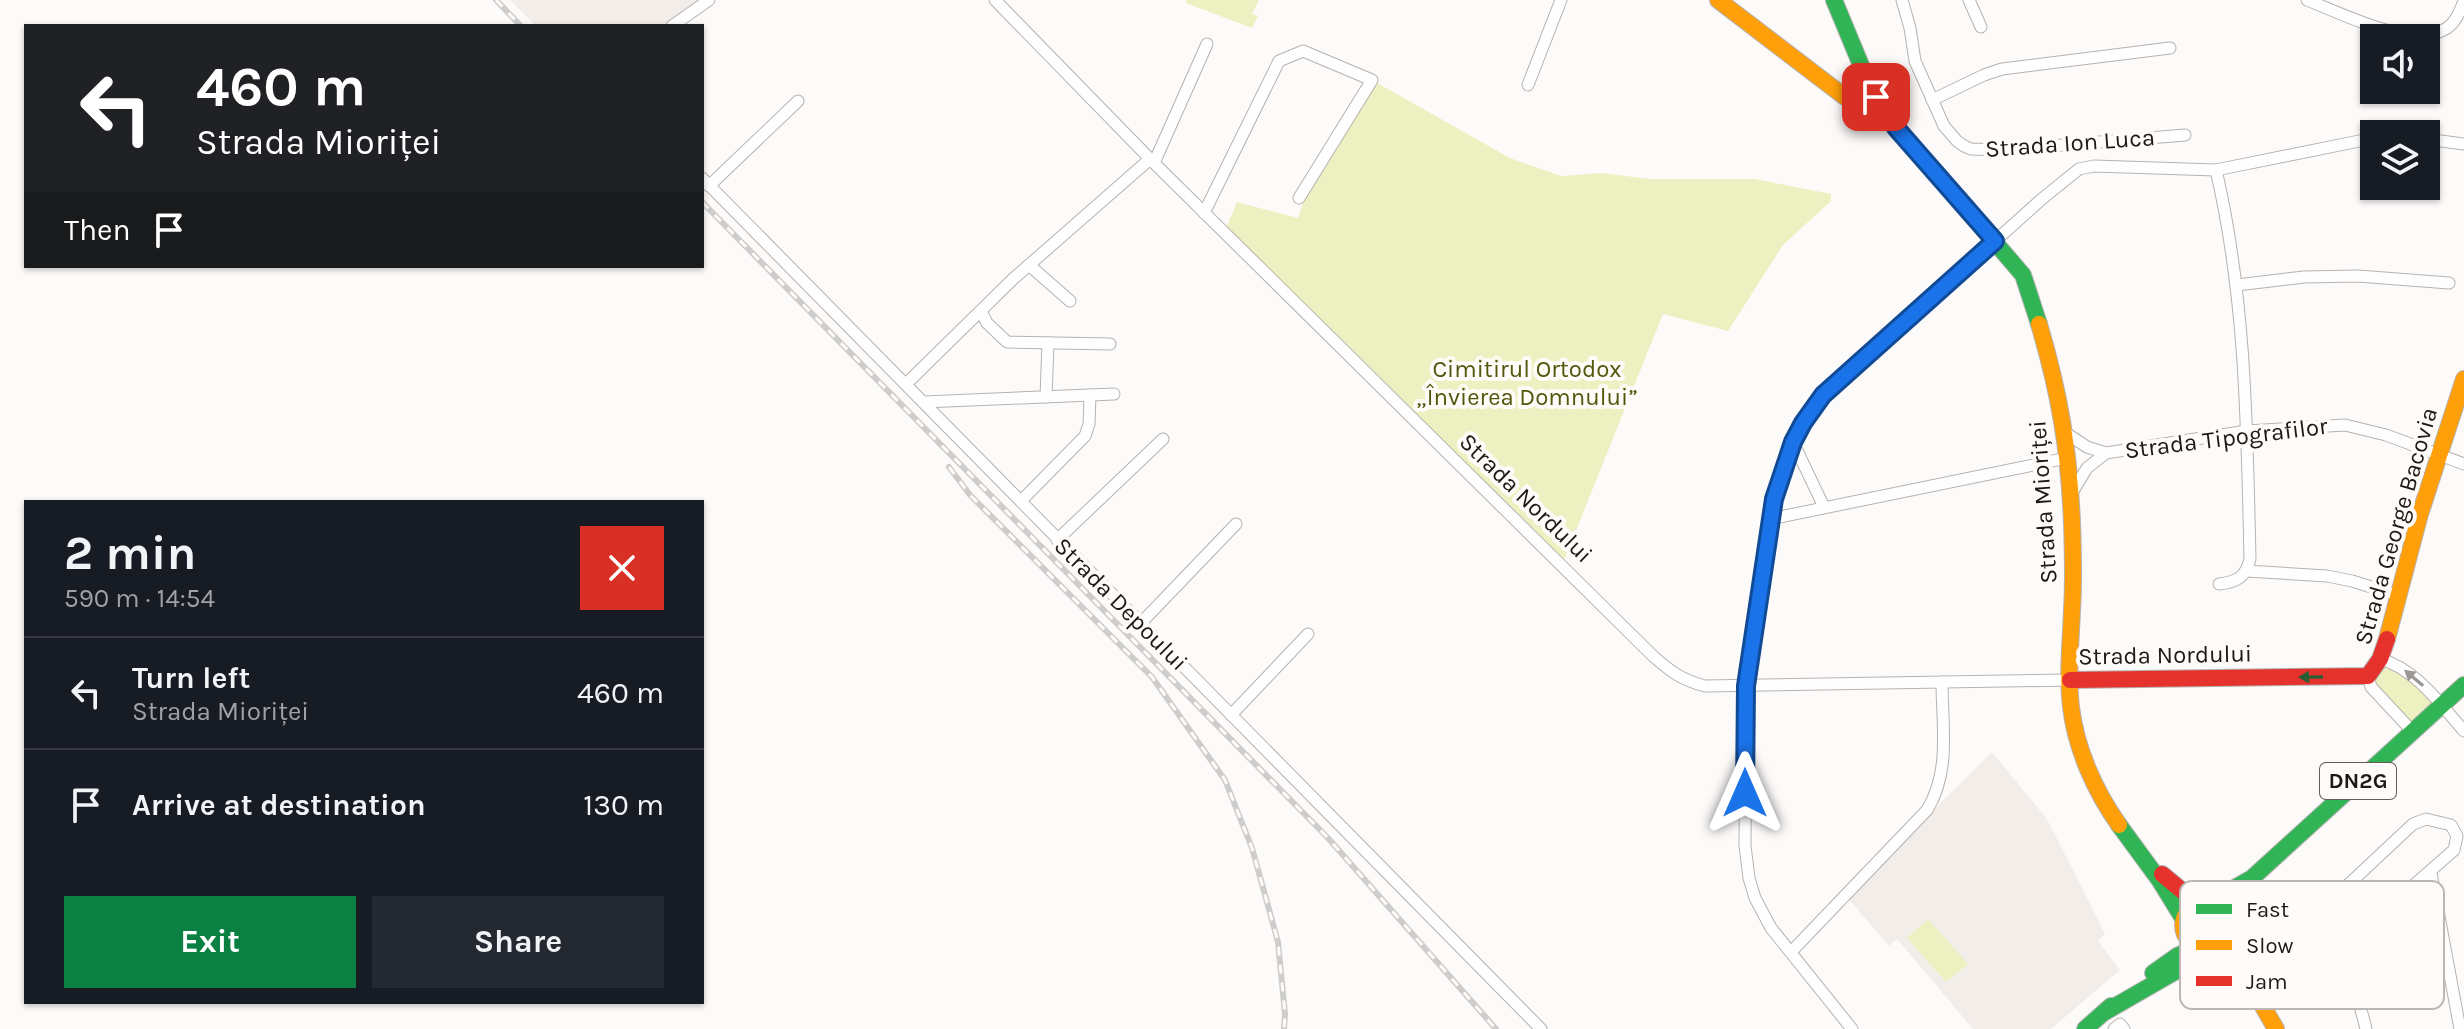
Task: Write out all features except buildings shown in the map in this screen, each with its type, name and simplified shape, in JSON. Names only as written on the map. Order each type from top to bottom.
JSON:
[{"type":"main road","name":"Strada Mioriței","points":[[1834,0],[1868,82],[1890,120],[2023,275],[2030,293],[2066,433],[2071,494],[2073,600],[2070,680],[2073,722],[2085,760],[2113,817],[2165,888],[2180,917]]},
{"type":"main road","points":[[1726,2],[1845,97],[1890,120]]},
{"type":"main road","points":[[1845,97],[1858,93],[1868,82]]},
{"type":"main road","name":"Strada George Bacovia","points":[[2380,659],[2437,454],[2464,379]]},
{"type":"main road","points":[[2368,676],[2380,659]]},
{"type":"main road","name":"Strada Nordului","points":[[2070,680],[2368,676]]},
{"type":"main road","name":"DN2G","points":[[2250,881],[2464,685]]},
{"type":"main road","name":"Strada Mioriței","points":[[2142,857],[2180,889]]},
{"type":"main road","name":"DN2G","points":[[2246,881],[2252,878]]},
{"type":"main road","points":[[2135,986],[2172,943],[2180,928]]},
{"type":"main road","points":[[2085,1029],[2135,986],[2180,956]]},
{"type":"main road","points":[[2105,1012],[2180,970]]},
{"type":"main road","points":[[2265,1009],[2276,1029]]},
{"type":"street","points":[[675,24],[709,0]]},
{"type":"street","name":"Strada Nordului","points":[[995,0],[1204,213],[1653,656],[1686,681],[1705,686],[1746,686],[2070,680]]},
{"type":"street","points":[[1528,85],[1561,0]]},
{"type":"street","name":"Strada Ion Luca","points":[[1902,0],[1915,61],[1944,126],[1957,141],[1971,149],[2013,150],[2185,135]]},
{"type":"street","points":[[1969,0],[1981,27]]},
{"type":"street","points":[[2307,0],[2393,32],[2419,35],[2446,29],[2453,23],[2464,1]]},
{"type":"street","points":[[906,384],[1029,265],[1152,161],[1207,44]]},
{"type":"street","points":[[1932,100],[1984,75],[2023,64],[2170,48]]},
{"type":"street","points":[[1204,213],[1279,61],[1303,51],[1372,80],[1299,198]]},
{"type":"street","points":[[706,182],[798,101]]},
{"type":"street","name":"Strada Ion Luca","points":[[1852,1029],[1762,915],[1749,878],[1745,846],[1746,686],[1774,499],[1793,442],[1803,423],[1823,395],[2064,179],[2079,169],[2094,166],[2216,170],[2360,141]]},
{"type":"street","points":[[2440,141],[2464,144]]},
{"type":"street","points":[[2216,170],[2237,285],[2247,431],[2250,559],[2242,578],[2219,584]]},
{"type":"street","name":"Strada Depoului","points":[[706,182],[1541,1029]]},
{"type":"street","points":[[1029,265],[1070,301]]},
{"type":"street","points":[[2237,285],[2304,277],[2358,276],[2449,283]]},
{"type":"street","points":[[981,311],[987,323],[1007,342],[1110,344]]},
{"type":"street","points":[[1046,397],[1048,343]]},
{"type":"street","points":[[924,402],[1114,394]]},
{"type":"street","points":[[1021,501],[1085,436],[1089,424],[1090,395]]},
{"type":"street","name":"Strada Tipografilor","points":[[2066,433],[2087,447],[2106,453],[2247,431],[2345,425],[2386,435],[2464,464]]},
{"type":"street","points":[[1057,540],[1163,439]]},
{"type":"street","points":[[1793,442],[1824,507]]},
{"type":"street","name":"Strada Tipografilor","points":[[2071,494],[2087,468],[2106,453]]},
{"type":"street","points":[[1770,519],[2067,458]]},
{"type":"street","points":[[1140,624],[1236,524]]},
{"type":"street","points":[[2247,571],[2327,576],[2397,595]]},
{"type":"street","points":[[1231,715],[1308,634]]},
{"type":"street","name":"Strada George Bacovia","points":[[2380,659],[2401,668],[2442,705],[2464,731]]},
{"type":"street","points":[[2368,676],[2371,687],[2413,732]]},
{"type":"street","points":[[1791,952],[1927,810],[1936,796],[1944,761],[1942,682]]},
{"type":"street","points":[[2352,881],[2413,824],[2426,819],[2451,825],[2457,836],[2454,850],[2421,881]]},
{"type":"street","points":[[2431,873],[2432,881]]},
{"type":"street","points":[[2444,943],[2460,1029]]},
{"type":"street","points":[[2361,1009],[2366,1029]]},
{"type":"street","points":[[2114,1029],[2120,1024],[2124,1029]]},
{"type":"shaded area","points":[[510,0],[700,0],[667,24],[534,24]]},
{"type":"shaded area","points":[[1992,752],[2047,819],[2105,934],[2098,941],[2120,970],[2051,1029],[1973,1029],[1897,939],[1889,946],[1846,896]]},
{"type":"green space","points":[[1186,0],[1259,0],[1252,14],[1258,16],[1252,28],[1186,3]]},
{"type":"green space","name":"Cimitirul Ortodox „Învierea Domnului”","points":[[1372,80],[1510,158],[1561,176],[1602,173],[1650,179],[1755,179],[1831,194],[1831,201],[1783,245],[1728,331],[1663,314],[1563,563],[1226,228],[1237,202],[1298,218],[1304,199]]},
{"type":"green space","points":[[2380,659],[2394,663],[2442,705],[2413,732],[2371,687]]},
{"type":"green space","points":[[1928,919],[1968,964],[1946,982],[1907,938]]},
{"type":"railway","points":[[496,0],[519,24]]},
{"type":"railway","points":[[704,204],[1328,838],[1496,1029]]},
{"type":"railway","points":[[949,467],[970,495],[1152,677],[1225,780],[1252,848],[1278,942],[1284,1029]]},
{"type":"traffic: fast","points":[[1834,0],[1868,82],[1890,120],[2023,275],[2039,324]]},
{"type":"traffic: fast","points":[[2247,881],[2464,685]]},
{"type":"traffic: fast","points":[[2119,825],[2180,914]]},
{"type":"traffic: fast","points":[[2153,973],[2180,955]]},
{"type":"traffic: fast","points":[[2105,1012],[2180,970]]},
{"type":"traffic: fast","points":[[2085,1029],[2111,1006]]},
{"type":"traffic: slow","points":[[1718,0],[1845,97],[1890,120]]},
{"type":"traffic: slow","points":[[2039,324],[2058,399],[2069,471],[2073,566],[2069,670],[2071,707],[2077,738],[2088,769],[2119,825]]},
{"type":"traffic: slow","points":[[2387,639],[2420,514],[2464,379]]},
{"type":"traffic: slow","points":[[2264,1009],[2276,1029]]},
{"type":"traffic: jam","points":[[2070,680],[2368,676],[2380,659],[2387,639]]},
{"type":"traffic: jam","points":[[2162,874],[2180,889]]},
{"type":"route","points":[[1745,793],[1746,686],[1764,553],[1774,499],[1793,442],[1823,395],[1995,241],[1897,129],[1876,97]]}]
